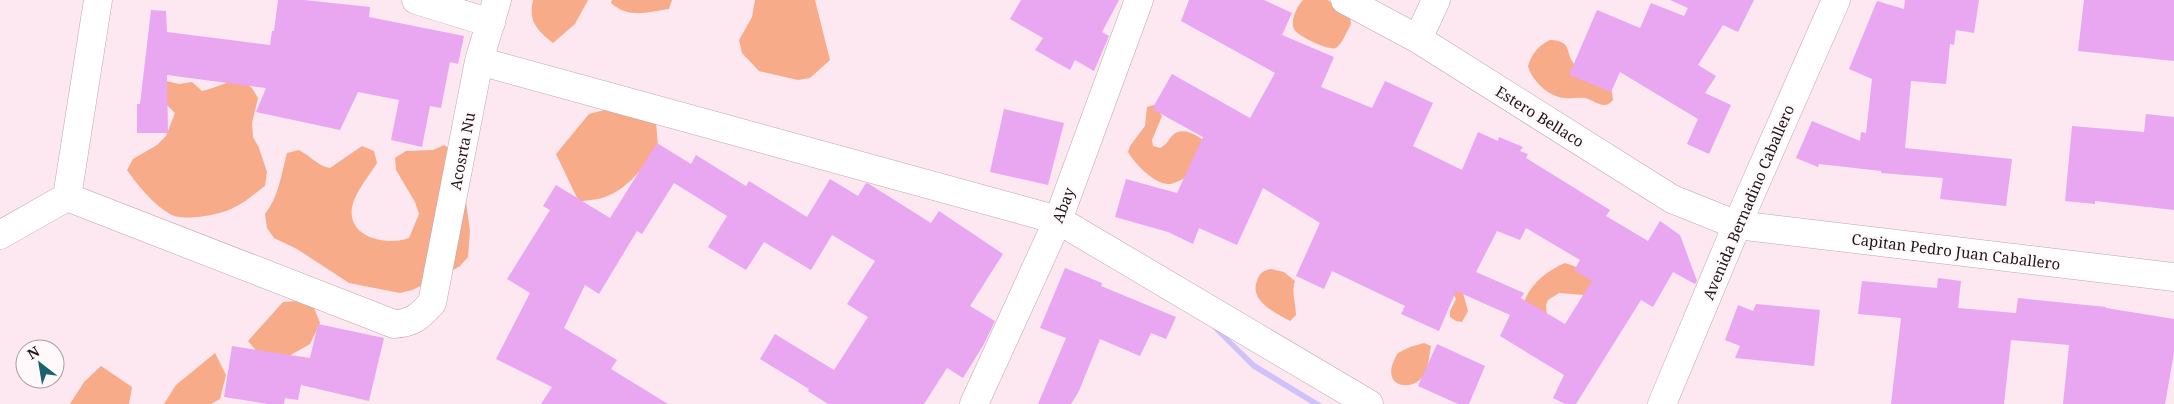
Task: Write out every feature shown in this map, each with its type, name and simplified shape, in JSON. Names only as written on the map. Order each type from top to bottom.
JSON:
[{"type":"street","points":[[0,235],[67,197],[98,0]]},
{"type":"street","points":[[416,0],[494,12]]},
{"type":"street","name":"Abay","points":[[974,404],[1058,220],[1139,0]]},
{"type":"street","name":"Estero Bellaco","points":[[1345,0],[1418,39],[1672,200],[1737,225]]},
{"type":"street","points":[[1418,39],[1436,0]]},
{"type":"street","name":"Avenida Bernadino Caballero","points":[[1662,404],[1737,225],[1836,0]]},
{"type":"street","name":"Acosrta Nu","points":[[67,197],[394,324],[408,323],[432,304],[479,60],[494,12]]},
{"type":"street","points":[[479,60],[1058,220],[1369,404]]},
{"type":"street","name":"Capitan Pedro Juan Caballero","points":[[1737,225],[2174,277]]},
{"type":"shaded area","points":[[533,0],[588,0],[575,24],[553,43],[535,25],[532,14]]},
{"type":"shaded area","points":[[612,0],[672,0],[669,9],[646,13],[631,13],[618,8],[611,3]]},
{"type":"shaded area","points":[[755,0],[815,0],[830,60],[810,78],[798,80],[759,71],[742,53],[739,40],[752,17]]},
{"type":"shaded area","points":[[1303,0],[1328,0],[1350,18],[1351,24],[1336,48],[1314,42],[1296,32],[1293,22],[1298,6]]},
{"type":"shaded area","points":[[1550,40],[1566,45],[1575,65],[1609,85],[1613,100],[1610,103],[1603,105],[1585,98],[1559,97],[1547,91],[1537,82],[1528,66],[1536,50]]},
{"type":"shaded area","points":[[241,79],[252,88],[258,98],[252,123],[253,137],[267,172],[265,186],[242,203],[227,211],[201,217],[183,217],[170,214],[146,194],[127,170],[133,159],[157,145],[166,136],[175,113],[166,104],[166,81],[179,84],[192,82],[202,91]]},
{"type":"shaded area","points":[[643,100],[656,121],[658,148],[627,184],[619,190],[602,198],[579,202],[556,154],[589,114]]},
{"type":"shaded area","points":[[1154,105],[1162,116],[1152,140],[1153,146],[1160,148],[1175,133],[1180,131],[1190,132],[1208,143],[1189,178],[1170,184],[1158,181],[1140,168],[1128,152],[1130,146],[1145,126],[1147,107]]},
{"type":"shaded area","points":[[444,145],[455,153],[463,179],[470,231],[468,257],[460,266],[412,290],[400,293],[349,283],[297,249],[274,238],[267,228],[265,214],[277,193],[287,153],[299,150],[317,163],[330,168],[362,146],[374,151],[377,163],[359,190],[352,207],[352,218],[356,226],[362,233],[380,240],[390,241],[409,238],[419,214],[415,202],[396,170],[395,158],[406,151],[433,150]]},
{"type":"shaded area","points":[[1417,260],[1463,293],[1468,311],[1462,322],[1450,317],[1450,311],[1456,299],[1453,293]]},
{"type":"shaded area","points":[[1565,263],[1585,270],[1600,283],[1584,295],[1559,293],[1548,300],[1546,305],[1547,319],[1523,306],[1533,286],[1551,270]]},
{"type":"shaded area","points":[[1271,269],[1284,272],[1295,281],[1296,315],[1290,321],[1265,306],[1257,295],[1257,281],[1260,274]]},
{"type":"shaded area","points":[[311,300],[320,323],[310,344],[289,356],[264,360],[248,341],[283,302]]},
{"type":"shaded area","points":[[1203,313],[1255,363],[1322,404],[1311,404],[1252,368],[1201,317]]},
{"type":"shaded area","points":[[1424,343],[1431,346],[1427,367],[1421,379],[1414,384],[1407,385],[1394,381],[1391,375],[1392,365],[1398,353]]},
{"type":"shaded area","points":[[215,353],[226,375],[220,399],[211,404],[164,404],[176,385]]},
{"type":"shaded area","points":[[101,366],[132,387],[129,404],[70,404],[84,382]]},
{"type":"building","points":[[278,0],[304,0],[370,7],[369,17],[464,36],[458,64],[450,62],[441,108],[430,106],[422,147],[391,140],[399,100],[358,92],[340,130],[256,112],[266,88],[167,75],[168,133],[137,133],[137,104],[140,104],[151,10],[166,11],[167,32],[270,45]]},
{"type":"building","points":[[1021,0],[1119,0],[1102,32],[1109,36],[1094,71],[1075,60],[1070,70],[1035,50],[1043,38],[1010,19]]},
{"type":"building","points":[[1189,0],[1264,0],[1292,13],[1282,35],[1334,57],[1321,87],[1372,108],[1385,81],[1433,103],[1413,146],[1462,170],[1478,132],[1498,141],[1499,137],[1523,147],[1520,151],[1528,154],[1526,158],[1610,210],[1606,216],[1648,241],[1660,221],[1680,235],[1697,281],[1695,284],[1673,272],[1653,307],[1641,300],[1576,404],[1565,404],[1553,398],[1564,375],[1500,336],[1510,315],[1456,291],[1439,331],[1401,314],[1405,306],[1332,271],[1324,289],[1296,276],[1320,223],[1263,188],[1237,245],[1199,228],[1193,244],[1168,232],[1115,217],[1126,179],[1177,193],[1203,137],[1152,109],[1172,74],[1250,118],[1275,73],[1181,21]],"holes":[[[1526,228],[1580,260],[1574,270],[1592,281],[1565,324],[1521,298],[1524,293],[1476,272],[1497,231],[1520,240]]]},
{"type":"building","points":[[1670,0],[1754,0],[1738,32],[1723,25],[1698,65],[1716,76],[1705,93],[1731,105],[1709,154],[1687,144],[1698,119],[1620,72],[1611,92],[1569,75],[1597,10],[1640,28],[1651,3],[1684,16],[1688,8]]},
{"type":"building","points":[[1905,0],[1979,0],[1974,33],[1956,30],[1954,45],[1950,44],[1946,84],[1911,81],[1905,148],[2012,159],[2006,206],[1940,199],[1943,178],[1881,173],[1881,171],[1819,164],[1818,167],[1796,158],[1812,121],[1860,141],[1861,132],[1866,133],[1872,79],[1849,69],[1877,1],[1904,9]]},
{"type":"building","points":[[2084,0],[2174,0],[2174,61],[2078,51]]},
{"type":"building","points":[[1004,109],[1064,123],[1048,185],[990,172]]},
{"type":"building","points":[[2146,114],[2174,117],[2174,210],[2095,201],[2095,204],[2065,201],[2072,126],[2144,132]]},
{"type":"building","points":[[657,143],[691,164],[696,155],[746,186],[749,181],[807,217],[830,179],[858,196],[866,183],[931,223],[939,211],[1003,254],[970,306],[995,321],[984,344],[963,378],[947,368],[924,404],[828,404],[808,391],[809,389],[760,359],[775,334],[834,370],[868,317],[847,304],[875,261],[832,235],[811,270],[764,242],[746,270],[708,247],[727,216],[674,183],[642,234],[637,231],[599,294],[585,285],[564,328],[617,360],[611,369],[668,404],[541,404],[552,387],[496,359],[530,293],[507,279],[550,210],[543,206],[556,185],[610,218]]},
{"type":"building","points":[[1065,268],[1102,283],[1101,286],[1176,317],[1166,339],[1151,333],[1140,356],[1100,339],[1079,391],[1071,404],[1038,404],[1066,338],[1040,328]]},
{"type":"building","points":[[1938,278],[1961,281],[1958,308],[2016,313],[2018,298],[2106,307],[2174,319],[2174,353],[2165,404],[2063,404],[2069,345],[2011,340],[2004,404],[1891,404],[1901,318],[1858,314],[1862,281],[1937,288]]},
{"type":"building","points":[[1756,304],[1820,310],[1814,366],[1735,358],[1740,346],[1725,340],[1738,305],[1753,311]]},
{"type":"building","points":[[318,324],[384,338],[369,401],[301,385],[298,400],[285,398],[284,404],[268,404],[224,397],[232,346],[310,358]]},
{"type":"building","points":[[1437,344],[1485,366],[1469,404],[1458,404],[1418,386]]}]
